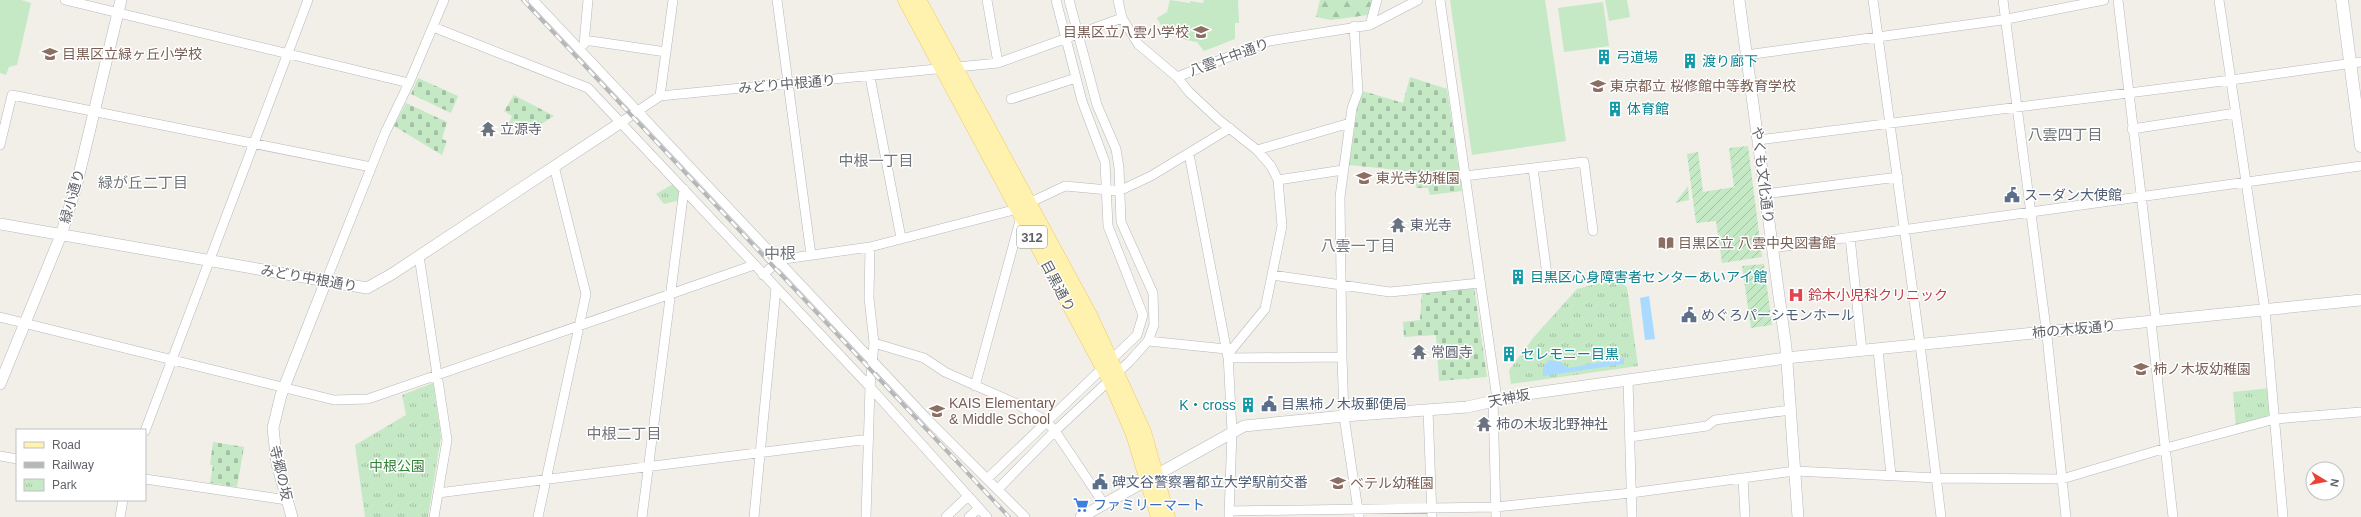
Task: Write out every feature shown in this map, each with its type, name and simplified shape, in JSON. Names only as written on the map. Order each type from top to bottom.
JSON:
[{"type":"main road","name":"目黒通り","points":[[905,0],[950,69]]},
{"type":"main road","name":"目黒通り","points":[[919,0],[950,69],[1022,210],[1144,432],[1158,517]]},
{"type":"main road","points":[[2342,0],[2356,62],[2361,146]]},
{"type":"main road","name":"目黒通り","points":[[1152,477],[1168,517]]},
{"type":"street","points":[[65,0],[409,83]]},
{"type":"street","name":"緑小通り","points":[[0,384],[61,235],[76,186],[121,0]]},
{"type":"street","points":[[146,429],[308,0]]},
{"type":"street","points":[[284,387],[371,167],[444,0]]},
{"type":"street","points":[[533,0],[582,52],[634,113],[1025,517]]},
{"type":"street","points":[[582,52],[588,0]]},
{"type":"street","points":[[660,96],[673,0]]},
{"type":"street","points":[[777,0],[811,255]]},
{"type":"street","points":[[987,0],[998,63]]},
{"type":"street","points":[[992,484],[1046,420],[1137,335],[1143,315],[1108,226],[1105,162],[1082,100],[1056,0]]},
{"type":"street","points":[[992,484],[1055,431],[1114,377],[1148,341],[1154,325],[1153,293],[1121,222],[1119,168],[1116,149],[1097,105],[1069,0]]},
{"type":"street","name":"八雲十中通り","points":[[1118,0],[1122,18],[1138,44],[1177,77],[1269,41],[1354,26],[1370,25],[1418,0]]},
{"type":"street","points":[[1370,25],[1376,0]]},
{"type":"street","points":[[1440,0],[1495,400],[1496,517]]},
{"type":"street","name":"やくも文化通り","points":[[1739,0],[1773,248],[1786,358],[1798,517]]},
{"type":"street","points":[[1873,0],[1920,344],[1937,478],[1939,517]]},
{"type":"street","points":[[2003,0],[2046,331],[2066,517]]},
{"type":"street","points":[[1746,55],[2006,20],[2104,0]]},
{"type":"street","points":[[2118,0],[2132,129],[2142,198],[2174,517]]},
{"type":"street","points":[[2218,0],[2247,183],[2265,310],[2283,517]]},
{"type":"street","points":[[950,69],[998,63],[1066,40],[1122,18]]},
{"type":"street","points":[[433,26],[588,88],[870,387],[987,517]]},
{"type":"street","points":[[1354,26],[1358,92],[1352,108],[1343,170],[1340,212],[1344,416],[1359,513]]},
{"type":"street","points":[[584,40],[666,52]]},
{"type":"street","points":[[1758,140],[2231,80],[2356,62]]},
{"type":"street","name":"みどり中根通り","points":[[0,224],[367,288],[419,256],[660,96],[950,69]]},
{"type":"street","points":[[870,77],[901,238]]},
{"type":"street","points":[[1177,77],[1189,92],[1257,150],[1271,166],[1278,180],[1282,226],[1265,309],[1227,354]]},
{"type":"street","points":[[1011,99],[1076,78]]},
{"type":"street","points":[[0,145],[12,95],[94,110],[371,167]]},
{"type":"street","points":[[2132,129],[2236,114]]},
{"type":"street","points":[[1257,150],[1350,123]]},
{"type":"street","points":[[763,275],[778,261],[870,246],[1022,210],[1065,186],[1107,192],[1119,191],[1151,176],[1230,128]]},
{"type":"street","points":[[1189,154],[1227,354],[1232,432],[1229,514],[1432,513],[1631,493],[1795,471],[1937,478],[2062,479],[2166,448],[2275,419],[2361,412]]},
{"type":"street","points":[[1464,176],[1584,162],[1593,231]]},
{"type":"street","points":[[538,517],[586,294],[554,166]]},
{"type":"street","points":[[1773,248],[2031,214],[2361,166]]},
{"type":"street","points":[[1533,168],[1547,274]]},
{"type":"street","points":[[1278,180],[1343,170]]},
{"type":"street","points":[[1765,194],[1898,177]]},
{"type":"street","points":[[642,517],[669,294],[684,189]]},
{"type":"street","points":[[975,386],[1022,210]]},
{"type":"street","points":[[1850,237],[1862,351]]},
{"type":"street","points":[[866,517],[870,387],[874,362],[874,343],[869,298],[870,246]]},
{"type":"street","points":[[419,256],[447,440],[434,517]]},
{"type":"street","points":[[0,317],[334,400],[368,398],[754,264]]},
{"type":"street","points":[[1272,275],[1390,292],[1480,283]]},
{"type":"street","points":[[754,517],[776,288]]},
{"type":"street","name":"柿の木坂通り","points":[[1786,358],[1878,350],[1920,344],[2361,300]]},
{"type":"street","points":[[1148,341],[1227,354],[1342,357]]},
{"type":"street","points":[[874,343],[924,358],[944,372],[1017,404],[1046,420],[1104,504]]},
{"type":"street","points":[[1878,350],[1891,475]]},
{"type":"street","name":"天神坂","points":[[1232,432],[1244,426],[1344,416],[1472,407],[1495,400],[1786,358]]},
{"type":"street","points":[[1628,380],[1632,517]]},
{"type":"street","name":"寺郷の坂","points":[[284,387],[273,428],[277,464],[292,517]]},
{"type":"street","points":[[1428,410],[1432,513]]},
{"type":"street","points":[[1630,437],[1707,426],[1715,420],[1790,410]]},
{"type":"street","points":[[1081,517],[1232,432]]},
{"type":"street","points":[[438,493],[869,439]]},
{"type":"street","points":[[0,456],[16,459]]},
{"type":"street","points":[[1743,478],[1745,517]]},
{"type":"street","points":[[146,479],[287,500]]},
{"type":"street","points":[[120,517],[123,501]]},
{"type":"street","points":[[946,517],[974,502]]},
{"type":"street","points":[[969,517],[974,502]]},
{"type":"green space","points":[[0,0],[21,0],[31,3],[17,65],[9,67],[6,75],[0,73]]},
{"type":"green space","points":[[1170,0],[1203,3],[1204,0],[1238,0],[1239,23],[1235,23],[1235,39],[1204,51],[1197,42],[1185,40],[1169,33],[1160,24],[1157,18],[1167,12]]},
{"type":"green space","points":[[1320,0],[1373,0],[1368,15],[1331,20],[1316,17]]},
{"type":"green space","points":[[1450,0],[1545,0],[1566,141],[1472,155]]},
{"type":"green space","points":[[1605,0],[1627,0],[1630,17],[1609,21]]},
{"type":"green space","points":[[1603,2],[1609,46],[1564,52],[1558,8]]},
{"type":"green space","points":[[1410,77],[1447,89],[1462,191],[1430,195],[1428,188],[1416,188],[1417,172],[1349,165],[1358,105],[1363,91],[1403,103]]},
{"type":"green space","points":[[418,78],[458,96],[451,113],[411,94]]},
{"type":"green space","points":[[514,95],[554,116],[527,133],[509,123],[512,116],[504,111]]},
{"type":"green space","points":[[406,103],[447,122],[442,139],[447,141],[442,155],[394,126]]},
{"type":"green space","points":[[1748,146],[1762,257],[1722,263],[1716,221],[1696,223],[1687,154],[1698,152],[1703,192],[1734,187],[1729,148]]},
{"type":"green space","points":[[673,184],[681,192],[680,200],[664,204],[656,194]]},
{"type":"green space","points":[[1688,186],[1689,200],[1675,203]]},
{"type":"green space","points":[[1764,264],[1772,325],[1751,328],[1742,266]]},
{"type":"green space","points":[[1616,279],[1627,287],[1638,366],[1511,384],[1509,370],[1534,337],[1577,289]]},
{"type":"green space","points":[[1474,287],[1487,377],[1439,381],[1436,335],[1404,337],[1403,322],[1420,320],[1422,292]]},
{"type":"green space","name":"中根公園","points":[[433,383],[441,437],[428,517],[365,517],[355,445],[406,415],[402,395]]},
{"type":"green space","points":[[2271,388],[2275,418],[2236,429],[2233,392]]},
{"type":"green space","points":[[213,442],[244,447],[237,487],[210,483],[213,465],[210,465]]},
{"type":"water","points":[[1649,296],[1655,339],[1645,340],[1640,298]]},
{"type":"water","points":[[1624,358],[1624,364],[1543,376],[1543,367],[1549,360],[1561,362],[1568,368]]},
{"type":"railway","points":[[523,0],[1009,517]]},
{"type":"place","name":"目黒区立八雲小学校","points":[[1201,32]]},
{"type":"place","name":"目黒区立緑ヶ丘小学校","points":[[50,54]]},
{"type":"place","name":"弓道場","points":[[1604,57]]},
{"type":"place","name":"渡り廊下","points":[[1690,61]]},
{"type":"place","name":"東京都立 桜修館中等教育学校","points":[[1598,86]]},
{"type":"place","name":"体育館","points":[[1615,109]]},
{"type":"place","name":"立源寺","points":[[488,129]]},
{"type":"place","name":"東光寺幼稚園","points":[[1364,178]]},
{"type":"place","name":"スーダン大使館","points":[[2012,195]]},
{"type":"place","name":"東光寺","points":[[1398,225]]},
{"type":"place","name":"目黒区立 八雲中央図書館","points":[[1666,243]]},
{"type":"place","name":"目黒区心身障害者センターあいアイ館","points":[[1518,277]]},
{"type":"place","name":"鈴木小児科クリニック","points":[[1796,295]]},
{"type":"place","name":"めぐろパーシモンホール","points":[[1689,315]]},
{"type":"place","name":"常圓寺","points":[[1419,352]]},
{"type":"place","name":"セレモニー目黒","points":[[1509,354]]},
{"type":"place","name":"柿ノ木坂幼稚園","points":[[2141,369]]},
{"type":"place","name":"目黒柿ノ木坂郵便局","points":[[1269,404]]},
{"type":"place","name":"K・cross","points":[[1248,405]]},
{"type":"place","name":"KAIS Elementary & Middle School","points":[[937,411]]},
{"type":"place","name":"柿の木坂北野神社","points":[[1484,424]]},
{"type":"place","name":"碑文谷警察署都立大学駅前交番","points":[[1100,482]]},
{"type":"place","name":"ベテル幼稚園","points":[[1338,483]]},
{"type":"place","name":"ファミリーマート","points":[[1081,505]]},
{"type":"district","name":"八雲四丁目","points":[[2065,135]]},
{"type":"district","name":"中根一丁目","points":[[876,161]]},
{"type":"district","name":"緑が丘二丁目","points":[[143,183]]},
{"type":"district","name":"八雲一丁目","points":[[1358,246]]},
{"type":"district","name":"中根","points":[[780,253]]},
{"type":"district","name":"中根二丁目","points":[[624,434]]}]
